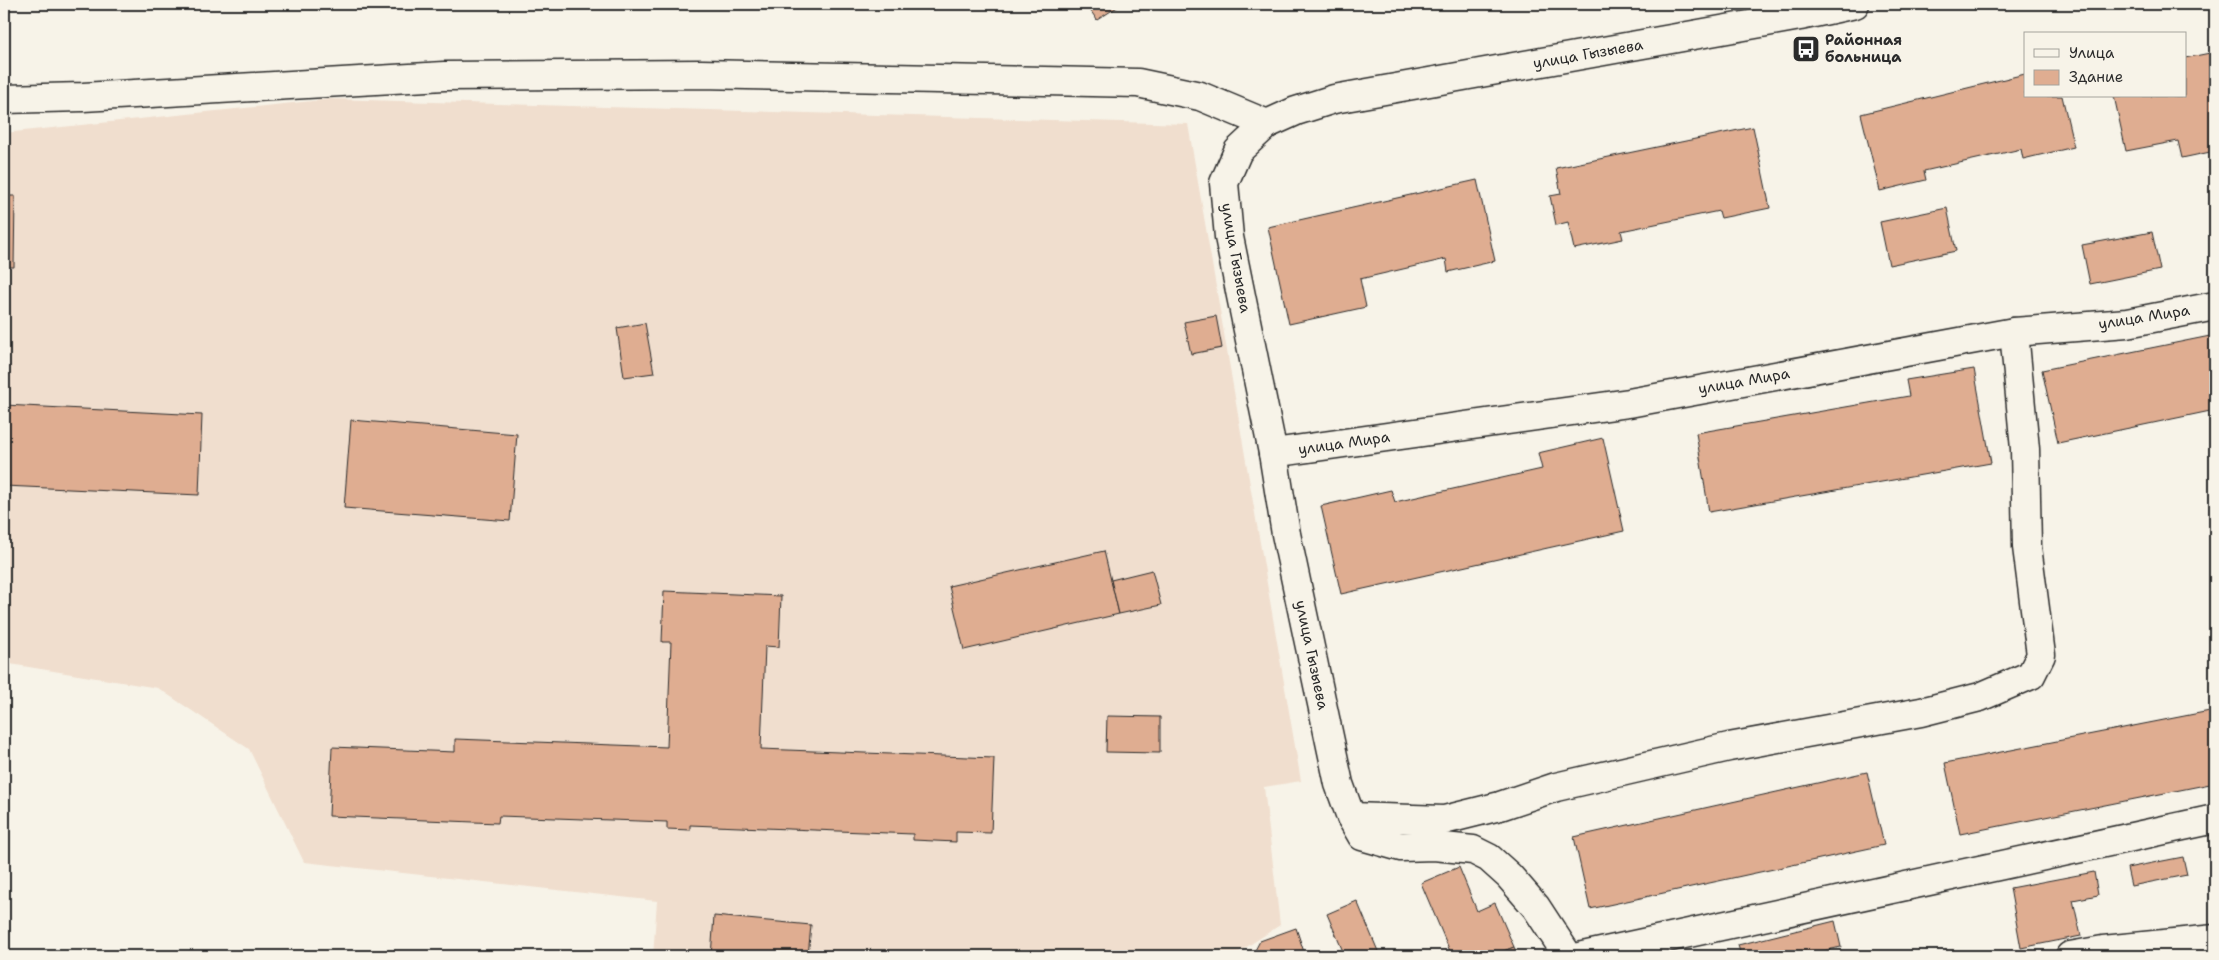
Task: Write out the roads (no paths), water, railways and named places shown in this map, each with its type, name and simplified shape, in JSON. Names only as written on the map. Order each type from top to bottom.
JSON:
[{"type":"street","name":"улица Гызыева","points":[[1568,956],[1536,907],[1509,876],[1489,858],[1473,850],[1434,846],[1400,847],[1362,836],[1351,817],[1339,784],[1286,534],[1273,453],[1229,237],[1224,184],[1238,151],[1267,124],[1296,111],[1334,99],[1790,18],[1855,4]]},
{"type":"street","points":[[4,99],[444,76],[701,74],[1138,83],[1200,96],[1267,124]]},
{"type":"street","name":"улица Мира","points":[[1273,453],[1629,403],[2014,332],[2127,322],[2215,306]]},
{"type":"street","points":[[1351,817],[1444,820],[1500,806],[1556,787],[1729,747],[1921,712],[1980,697],[2031,675],[2041,655],[2027,547],[2025,449],[2014,332]]},
{"type":"street","points":[[1583,956],[2215,819]]},
{"type":"street","points":[[2070,956],[2103,950],[2215,939]]},
{"type":"place","name":"Районная больница","points":[[1806,49]]}]
